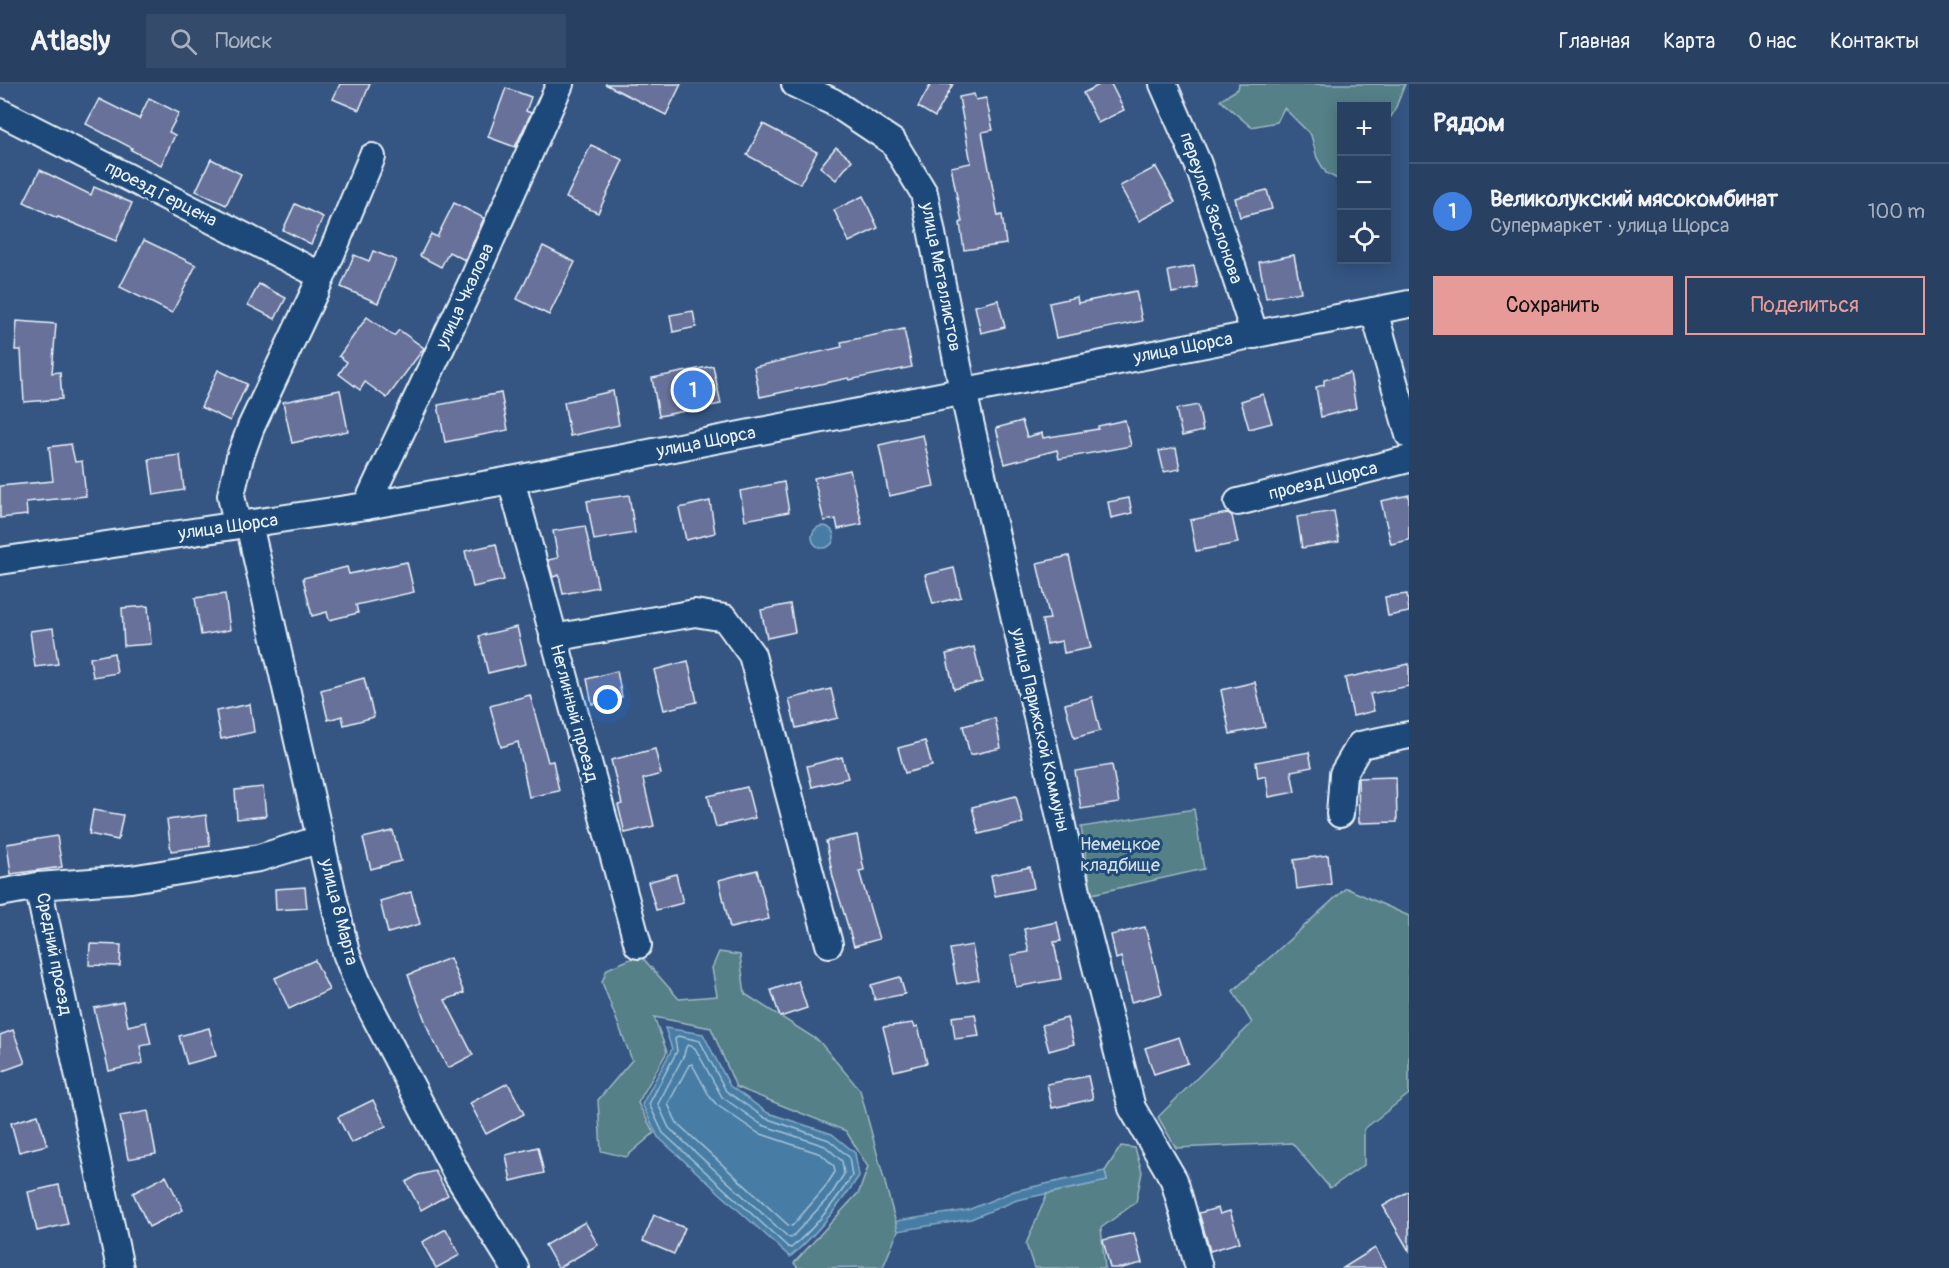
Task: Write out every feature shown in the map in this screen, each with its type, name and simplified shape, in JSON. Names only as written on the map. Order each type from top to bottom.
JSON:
[{"type":"street","name":"улица Чкалова","points":[[366,506],[477,269],[560,84]]},
{"type":"street","name":"улица Металлистов","points":[[795,84],[833,102],[893,142],[924,193],[963,391]]},
{"type":"street","name":"переулок Заслонова","points":[[1163,84],[1198,164],[1255,335]]},
{"type":"street","name":"проезд Герцена","points":[[0,112],[322,276]]},
{"type":"street","points":[[243,524],[231,495],[240,457],[251,427],[322,276],[372,157]]},
{"type":"street","name":"улица Щорса","points":[[0,561],[366,506],[511,480],[1409,304]]},
{"type":"street","points":[[1374,311],[1409,435]]},
{"type":"street","name":"улица Парижской Коммуны","points":[[963,391],[1070,864],[1132,1108],[1174,1180],[1199,1268]]},
{"type":"street","name":"проезд Щорса","points":[[1238,502],[1409,459]]},
{"type":"street","name":"Неглинный проезд","points":[[511,480],[638,945]]},
{"type":"street","name":"улица 8 Марта","points":[[243,524],[321,839],[346,953],[359,986],[458,1176],[515,1268]]},
{"type":"street","points":[[553,638],[695,613],[725,618],[752,655],[829,944]]},
{"type":"street","points":[[1340,814],[1343,774],[1360,745],[1409,735]]},
{"type":"street","name":"Средний проезд","points":[[120,1268],[38,886],[131,879],[259,858],[321,839]]},
{"type":"street","points":[[0,893],[38,886]]},
{"type":"green space","points":[[1239,84],[1405,84],[1391,117],[1391,102],[1337,102],[1337,179],[1326,173],[1317,158],[1311,135],[1284,108],[1277,122],[1251,127],[1220,100],[1238,89]]},
{"type":"green space","name":"Немецкое кладбище","points":[[1194,809],[1204,869],[1092,894],[1081,827]]},
{"type":"green space","points":[[1346,888],[1409,916],[1409,1094],[1364,1129],[1364,1165],[1330,1188],[1292,1143],[1176,1148],[1158,1117],[1252,1023],[1233,991]]},
{"type":"green space","points":[[719,952],[740,955],[745,994],[819,1041],[860,1090],[898,1231],[883,1267],[798,1268],[794,1263],[859,1192],[868,1167],[846,1131],[736,1087],[711,1028],[654,1017],[667,1052],[638,1103],[654,1133],[626,1157],[601,1151],[598,1100],[632,1060],[602,982],[607,969],[640,955],[679,999],[717,996],[712,968]]},
{"type":"green space","points":[[1121,1146],[1135,1148],[1142,1172],[1136,1202],[1101,1228],[1105,1268],[1034,1268],[1026,1244],[1047,1194],[1107,1181],[1105,1171]]},
{"type":"water","points":[[823,526],[831,529],[834,537],[831,545],[823,548],[815,545],[812,537],[815,529]]},
{"type":"water","points":[[665,1028],[703,1034],[730,1086],[768,1113],[832,1134],[855,1153],[859,1176],[827,1219],[790,1257],[658,1137],[642,1104],[672,1049]]},
{"type":"water","points":[[1105,1171],[1107,1181],[1017,1200],[971,1219],[898,1231],[896,1221],[968,1210],[1014,1191]]},
{"type":"building","points":[[340,84],[370,84],[359,110],[333,99]]},
{"type":"building","points":[[605,84],[681,84],[666,115]]},
{"type":"building","points":[[931,84],[953,84],[935,117],[918,107]]},
{"type":"building","points":[[1101,84],[1111,84],[1124,110],[1098,123],[1083,93]]},
{"type":"building","points":[[506,88],[531,97],[526,111],[531,113],[515,147],[488,137]]},
{"type":"building","points":[[974,94],[976,100],[986,98],[993,130],[982,132],[998,216],[1002,215],[1006,244],[964,250],[960,223],[962,222],[951,167],[971,163],[959,97]]},
{"type":"building","points":[[149,98],[179,113],[169,132],[175,135],[161,165],[86,124],[99,99],[139,119]]},
{"type":"building","points":[[763,124],[817,152],[800,184],[747,155]]},
{"type":"building","points":[[591,145],[623,160],[598,213],[566,198]]},
{"type":"building","points":[[836,147],[852,160],[836,180],[820,167]]},
{"type":"building","points":[[211,159],[241,174],[226,205],[196,191]]},
{"type":"building","points":[[1156,167],[1175,202],[1139,221],[1120,186]]},
{"type":"building","points":[[40,170],[91,195],[94,187],[132,203],[116,241],[57,218],[24,202]]},
{"type":"building","points":[[1267,190],[1272,209],[1240,217],[1235,198]]},
{"type":"building","points":[[863,196],[878,228],[849,242],[834,210]]},
{"type":"building","points":[[454,203],[484,218],[465,260],[449,252],[441,267],[420,256],[431,234],[437,237]]},
{"type":"building","points":[[295,204],[323,217],[311,244],[283,230]]},
{"type":"building","points":[[144,240],[196,265],[172,313],[120,287]]},
{"type":"building","points":[[543,246],[575,262],[549,315],[517,299]]},
{"type":"building","points":[[373,251],[396,260],[378,303],[341,287],[354,255],[369,261]]},
{"type":"building","points":[[1294,255],[1301,292],[1266,298],[1259,262]]},
{"type":"building","points":[[1194,266],[1198,288],[1172,293],[1168,271]]},
{"type":"building","points":[[259,284],[286,298],[275,319],[248,305]]},
{"type":"building","points":[[1136,291],[1142,321],[1056,338],[1049,303],[1077,297],[1078,303]]},
{"type":"building","points":[[998,300],[1005,327],[981,333],[975,306]]},
{"type":"building","points":[[693,311],[696,327],[673,332],[670,315]]},
{"type":"building","points":[[367,317],[394,336],[399,330],[424,348],[387,398],[365,382],[360,390],[339,374],[347,362],[339,356]]},
{"type":"building","points":[[17,321],[56,324],[52,373],[60,372],[62,399],[24,402],[21,350],[15,350]]},
{"type":"building","points":[[904,329],[912,367],[760,397],[754,367],[842,347],[841,342]]},
{"type":"building","points":[[713,366],[721,404],[659,416],[652,378]]},
{"type":"building","points":[[218,370],[247,384],[230,421],[201,407]]},
{"type":"building","points":[[1350,373],[1356,408],[1321,417],[1316,387],[1324,385],[1324,380]]},
{"type":"building","points":[[340,390],[348,431],[292,443],[283,402]]},
{"type":"building","points":[[613,391],[619,425],[570,436],[564,402]]},
{"type":"building","points":[[501,393],[508,430],[445,442],[438,405]]},
{"type":"building","points":[[1263,394],[1272,423],[1249,429],[1241,401]]},
{"type":"building","points":[[1198,405],[1203,431],[1182,436],[1176,409]]},
{"type":"building","points":[[1125,420],[1131,446],[1059,459],[1057,450],[1005,464],[996,428],[1022,421],[1027,437],[1042,433],[1043,438],[1098,429],[1098,426]]},
{"type":"building","points":[[923,435],[934,486],[889,496],[879,445]]},
{"type":"building","points":[[71,444],[75,462],[82,461],[86,496],[26,502],[27,515],[0,518],[0,486],[53,481],[49,447]]},
{"type":"building","points":[[1176,448],[1180,469],[1164,472],[1159,451]]},
{"type":"building","points":[[180,455],[184,490],[154,495],[149,459]]},
{"type":"building","points":[[850,470],[862,524],[838,529],[836,519],[824,521],[814,478]]},
{"type":"building","points":[[784,482],[789,512],[745,520],[740,491]]},
{"type":"building","points":[[629,495],[635,533],[594,540],[587,501]]},
{"type":"building","points":[[1409,495],[1409,540],[1391,544],[1381,501]]},
{"type":"building","points":[[1129,498],[1132,513],[1111,518],[1108,502]]},
{"type":"building","points":[[710,501],[715,533],[686,540],[679,508]]},
{"type":"building","points":[[1334,511],[1339,542],[1302,548],[1297,517]]},
{"type":"building","points":[[1228,513],[1232,516],[1238,543],[1196,551],[1190,520]]},
{"type":"building","points":[[585,526],[598,587],[563,594],[559,575],[553,577],[548,560],[558,558],[553,531]]},
{"type":"building","points":[[496,544],[504,580],[473,587],[465,551]]},
{"type":"building","points":[[1069,556],[1091,648],[1064,653],[1062,641],[1047,644],[1042,620],[1050,619],[1037,563]]},
{"type":"building","points":[[407,562],[414,592],[356,605],[358,613],[329,620],[327,612],[312,616],[303,578],[347,567],[349,574]]},
{"type":"building","points":[[954,568],[961,597],[933,604],[925,575]]},
{"type":"building","points":[[225,594],[230,630],[201,635],[195,598]]},
{"type":"building","points":[[1407,594],[1409,612],[1388,616],[1385,597]]},
{"type":"building","points":[[790,604],[795,632],[767,638],[761,610]]},
{"type":"building","points":[[148,606],[151,644],[124,646],[122,608]]},
{"type":"building","points":[[517,627],[526,664],[488,673],[479,636]]},
{"type":"building","points":[[53,628],[58,664],[35,667],[30,631]]},
{"type":"building","points":[[974,647],[982,682],[954,689],[946,654]]},
{"type":"building","points":[[114,653],[117,673],[93,677],[90,658]]},
{"type":"building","points":[[688,661],[697,702],[664,710],[654,670]]},
{"type":"building","points":[[1409,664],[1409,686],[1370,694],[1374,711],[1353,716],[1345,678]]},
{"type":"building","points":[[617,671],[622,697],[592,704],[587,679]]},
{"type":"building","points":[[364,678],[374,717],[344,725],[342,716],[328,720],[321,690]]},
{"type":"building","points":[[1255,682],[1265,727],[1230,734],[1221,690]]},
{"type":"building","points":[[831,689],[838,718],[796,728],[789,699]]},
{"type":"building","points":[[530,695],[548,762],[553,761],[559,791],[529,797],[518,742],[501,747],[490,706]]},
{"type":"building","points":[[1092,697],[1100,731],[1074,738],[1065,704]]},
{"type":"building","points":[[250,704],[254,732],[221,739],[216,711]]},
{"type":"building","points":[[995,718],[1001,748],[970,755],[963,726]]},
{"type":"building","points":[[925,741],[932,766],[905,773],[898,748]]},
{"type":"building","points":[[655,749],[661,774],[643,779],[654,826],[625,833],[618,805],[622,804],[611,760]]},
{"type":"building","points":[[1309,752],[1312,767],[1291,771],[1295,792],[1269,797],[1266,776],[1258,778],[1256,762]]},
{"type":"building","points":[[842,757],[848,778],[812,787],[807,766]]},
{"type":"building","points":[[1112,765],[1119,803],[1081,809],[1075,771]]},
{"type":"building","points":[[1396,777],[1397,822],[1359,823],[1358,778]]},
{"type":"building","points":[[263,787],[266,816],[237,819],[235,790]]},
{"type":"building","points":[[747,787],[755,818],[716,827],[708,796]]},
{"type":"building","points":[[1016,796],[1023,823],[979,834],[972,807]]},
{"type":"building","points":[[93,810],[123,815],[118,840],[89,834]]},
{"type":"building","points":[[206,815],[210,846],[171,851],[167,820]]},
{"type":"building","points":[[393,831],[401,861],[371,869],[363,838]]},
{"type":"building","points":[[857,835],[864,870],[859,871],[879,939],[854,946],[833,877],[826,841]]},
{"type":"building","points":[[57,836],[62,867],[11,874],[7,844]]},
{"type":"building","points":[[1328,855],[1331,884],[1297,889],[1294,860]]},
{"type":"building","points":[[1030,867],[1034,888],[995,896],[991,875]]},
{"type":"building","points":[[757,870],[769,919],[730,928],[719,880]]},
{"type":"building","points":[[676,874],[683,903],[656,910],[648,882]]},
{"type":"building","points":[[305,887],[307,908],[276,910],[275,889]]},
{"type":"building","points":[[411,892],[420,924],[388,933],[380,901]]},
{"type":"building","points":[[1057,922],[1061,941],[1054,942],[1061,979],[1016,987],[1011,955],[1029,952],[1024,929]]},
{"type":"building","points":[[1145,927],[1162,994],[1131,1002],[1121,957],[1116,959],[1111,935]]},
{"type":"building","points":[[90,944],[121,945],[120,966],[89,965]]},
{"type":"building","points":[[972,945],[979,980],[957,984],[950,949]]},
{"type":"building","points":[[450,958],[464,993],[445,1000],[473,1055],[448,1068],[430,1034],[408,975]]},
{"type":"building","points":[[315,960],[329,990],[289,1009],[275,978]]},
{"type":"building","points":[[900,977],[905,994],[875,1000],[871,985]]},
{"type":"building","points":[[798,981],[807,1008],[780,1017],[771,990]]},
{"type":"building","points":[[123,1002],[128,1026],[146,1022],[151,1044],[140,1046],[143,1063],[109,1071],[94,1008]]},
{"type":"building","points":[[975,1014],[979,1036],[955,1039],[952,1017]]},
{"type":"building","points":[[1067,1018],[1074,1044],[1049,1051],[1042,1025]]},
{"type":"building","points":[[913,1023],[915,1027],[918,1026],[927,1063],[894,1071],[883,1027]]},
{"type":"building","points":[[209,1028],[216,1056],[187,1064],[179,1036]]},
{"type":"building","points":[[13,1030],[25,1063],[0,1072],[0,1035]]},
{"type":"building","points":[[1179,1037],[1188,1063],[1154,1074],[1145,1048]]},
{"type":"building","points":[[1088,1076],[1093,1099],[1052,1108],[1047,1084]]},
{"type":"building","points":[[508,1083],[524,1114],[486,1134],[470,1103]]},
{"type":"building","points":[[373,1100],[386,1126],[351,1143],[338,1117]]},
{"type":"building","points":[[148,1111],[156,1154],[128,1159],[120,1116]]},
{"type":"building","points":[[38,1115],[47,1145],[19,1152],[11,1123]]},
{"type":"building","points":[[538,1147],[544,1173],[511,1181],[506,1155]]},
{"type":"building","points":[[435,1171],[448,1195],[421,1210],[406,1182],[418,1175]]},
{"type":"building","points":[[166,1176],[183,1210],[149,1227],[133,1193]]},
{"type":"building","points":[[59,1185],[68,1224],[37,1231],[28,1192]]},
{"type":"building","points":[[1409,1191],[1409,1251],[1383,1206]]},
{"type":"building","points":[[1218,1208],[1220,1214],[1230,1211],[1240,1242],[1210,1251],[1199,1213]]},
{"type":"building","points":[[654,1215],[685,1228],[674,1254],[643,1241]]},
{"type":"building","points":[[585,1222],[598,1245],[558,1268],[545,1245]]},
{"type":"building","points":[[446,1229],[460,1255],[436,1268],[422,1242]]},
{"type":"building","points":[[1134,1233],[1142,1263],[1122,1268],[1110,1268],[1103,1240]]},
{"type":"building","points":[[1375,1248],[1387,1268],[1343,1268]]},
{"type":"place","name":"Великолукский мясокомбинат","points":[[693,390]]}]
